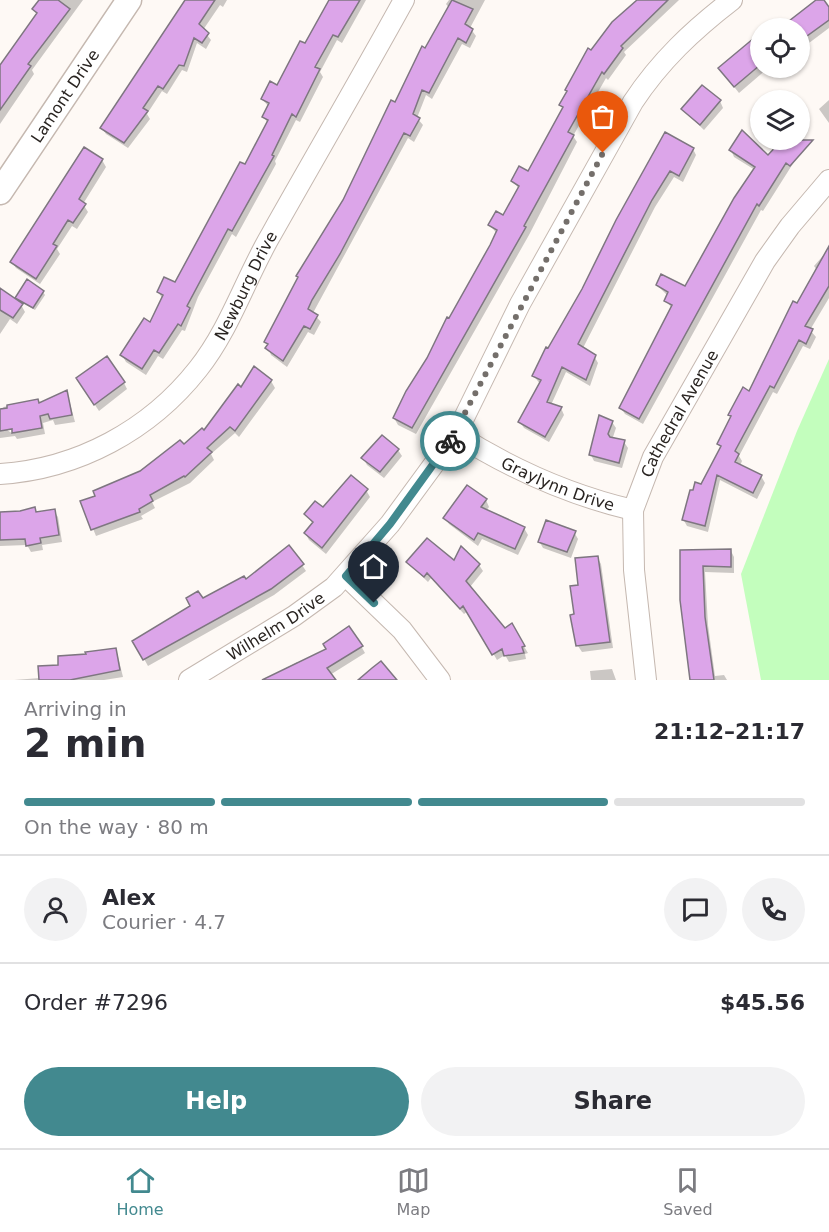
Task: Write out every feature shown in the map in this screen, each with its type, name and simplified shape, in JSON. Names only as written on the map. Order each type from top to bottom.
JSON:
[{"type":"street","name":"Lamont Drive","points":[[0,192],[129,0]]},
{"type":"street","name":"Newburg Drive","points":[[0,474],[60,464],[79,458],[131,432],[154,414],[199,368],[218,336],[258,256],[404,0]]},
{"type":"street","name":"Wilhelm Drive","points":[[189,680],[294,616],[346,576],[390,524],[456,434],[520,304],[620,122],[664,60],[708,18],[732,0]]},
{"type":"street","name":"Cathedral Avenue","points":[[646,680],[634,570],[633,510],[652,457],[765,261],[790,226],[829,180]]},
{"type":"street","name":"Graylynn Drive","points":[[456,434],[491,456],[573,494],[633,510]]},
{"type":"street","points":[[346,576],[402,630],[440,680]]},
{"type":"green space","points":[[829,359],[829,680],[761,680],[741,574],[797,431]]},
{"type":"building","points":[[39,0],[58,0],[70,9],[28,64],[31,66],[0,110],[0,65],[37,13],[32,9]]},
{"type":"building","points":[[185,0],[215,0],[199,24],[209,33],[202,43],[194,38],[184,66],[179,65],[163,89],[158,86],[143,108],[148,111],[124,143],[100,128]]},
{"type":"building","points":[[329,0],[360,0],[338,37],[333,35],[315,67],[320,69],[296,117],[292,114],[272,155],[274,156],[232,231],[228,229],[187,306],[190,308],[181,326],[178,324],[159,353],[154,350],[142,369],[120,355],[144,318],[150,322],[163,295],[157,292],[164,277],[175,282],[240,162],[245,164],[268,120],[262,117],[269,103],[261,99],[270,81],[277,85],[300,41],[305,43]]},
{"type":"building","points":[[452,0],[473,9],[465,24],[473,29],[466,43],[458,38],[429,93],[422,90],[413,114],[420,118],[410,136],[404,133],[340,254],[312,300],[308,309],[318,315],[310,329],[304,326],[283,361],[265,348],[268,344],[264,342],[298,277],[296,276],[343,200],[391,100],[395,102],[422,46],[425,48]]},
{"type":"building","points":[[637,0],[668,0],[621,46],[623,48],[604,74],[602,72],[568,132],[574,135],[524,226],[526,227],[412,428],[393,418],[447,317],[449,318],[490,245],[497,230],[488,225],[496,211],[503,215],[519,186],[511,181],[519,166],[528,171],[563,107],[559,105],[567,91],[565,90],[588,48],[591,50],[612,22]]},
{"type":"building","points":[[816,0],[824,0],[829,7],[829,20],[810,34],[810,18],[793,18]]},
{"type":"building","points":[[750,41],[750,73],[734,87],[718,68]]},
{"type":"building","points":[[702,85],[721,100],[700,125],[681,109]]},
{"type":"building","points":[[742,130],[750,138],[750,150],[763,150],[768,155],[773,150],[804,150],[790,166],[786,163],[759,206],[757,204],[639,419],[619,408],[672,305],[664,301],[668,292],[656,285],[661,274],[685,286],[734,198],[755,167],[729,150]]},
{"type":"building","points":[[665,132],[694,148],[679,176],[670,171],[652,200],[578,344],[596,355],[586,380],[562,367],[547,402],[562,407],[545,437],[518,422],[541,380],[532,376],[546,347],[548,348],[582,289],[616,220]]},
{"type":"building","points":[[84,147],[103,159],[79,199],[86,204],[73,223],[68,220],[53,244],[57,246],[36,279],[10,262]]},
{"type":"building","points":[[829,246],[829,286],[805,326],[813,329],[806,344],[799,340],[774,388],[770,386],[735,451],[739,454],[735,462],[762,475],[753,493],[717,475],[705,526],[682,520],[690,490],[693,490],[695,482],[701,484],[721,446],[717,444],[731,416],[728,415],[743,387],[749,391],[793,301],[797,303]]},
{"type":"building","points":[[27,279],[44,291],[33,308],[15,298]]},
{"type":"building","points":[[0,288],[23,304],[13,318],[0,310]]},
{"type":"building","points":[[107,356],[125,382],[94,405],[76,378]]},
{"type":"building","points":[[254,366],[272,380],[235,431],[230,427],[207,448],[212,452],[185,477],[150,495],[153,501],[139,509],[140,512],[91,530],[80,501],[95,496],[93,491],[140,471],[180,440],[184,444],[202,428],[204,430],[238,384],[241,387]]},
{"type":"building","points":[[67,390],[72,415],[50,419],[48,414],[40,416],[42,428],[12,433],[12,429],[0,431],[0,409],[7,408],[7,405],[38,399],[39,403]]},
{"type":"building","points":[[599,415],[613,421],[608,434],[610,437],[625,440],[619,463],[589,455]]},
{"type":"building","points":[[382,435],[399,449],[380,472],[361,458]]},
{"type":"building","points":[[351,475],[368,489],[322,548],[304,533],[313,522],[304,514],[315,501],[323,507]]},
{"type":"building","points":[[467,485],[487,499],[481,507],[525,527],[515,549],[478,533],[474,540],[443,518]]},
{"type":"building","points":[[35,507],[36,512],[55,509],[59,535],[40,538],[41,543],[26,546],[25,539],[0,540],[0,512],[20,511]]},
{"type":"building","points":[[546,520],[576,531],[567,552],[538,542]]},
{"type":"building","points":[[427,538],[454,560],[461,546],[480,564],[466,581],[505,628],[512,623],[525,646],[522,647],[524,653],[504,656],[502,649],[492,655],[463,606],[460,609],[427,573],[424,577],[406,562]]},
{"type":"building","points":[[289,545],[304,564],[271,589],[143,660],[132,641],[190,606],[186,598],[198,591],[203,598],[244,576],[246,579]]},
{"type":"building","points":[[731,549],[731,567],[703,566],[705,617],[714,680],[690,680],[680,600],[680,550]]},
{"type":"building","points":[[598,556],[610,642],[576,646],[570,615],[574,614],[570,586],[578,585],[575,558]]},
{"type":"building","points":[[349,626],[363,646],[327,668],[336,680],[262,680],[326,649],[323,644]]},
{"type":"building","points":[[116,648],[120,670],[70,680],[39,680],[38,666],[58,665],[58,656],[86,654],[85,652]]},
{"type":"building","points":[[381,661],[397,680],[358,680],[372,668]]},
{"type":"way so far","points":[[450,441],[456,434],[520,304],[603,153]]},
{"type":"route","points":[[374,603],[346,576],[390,524],[450,441]]}]
